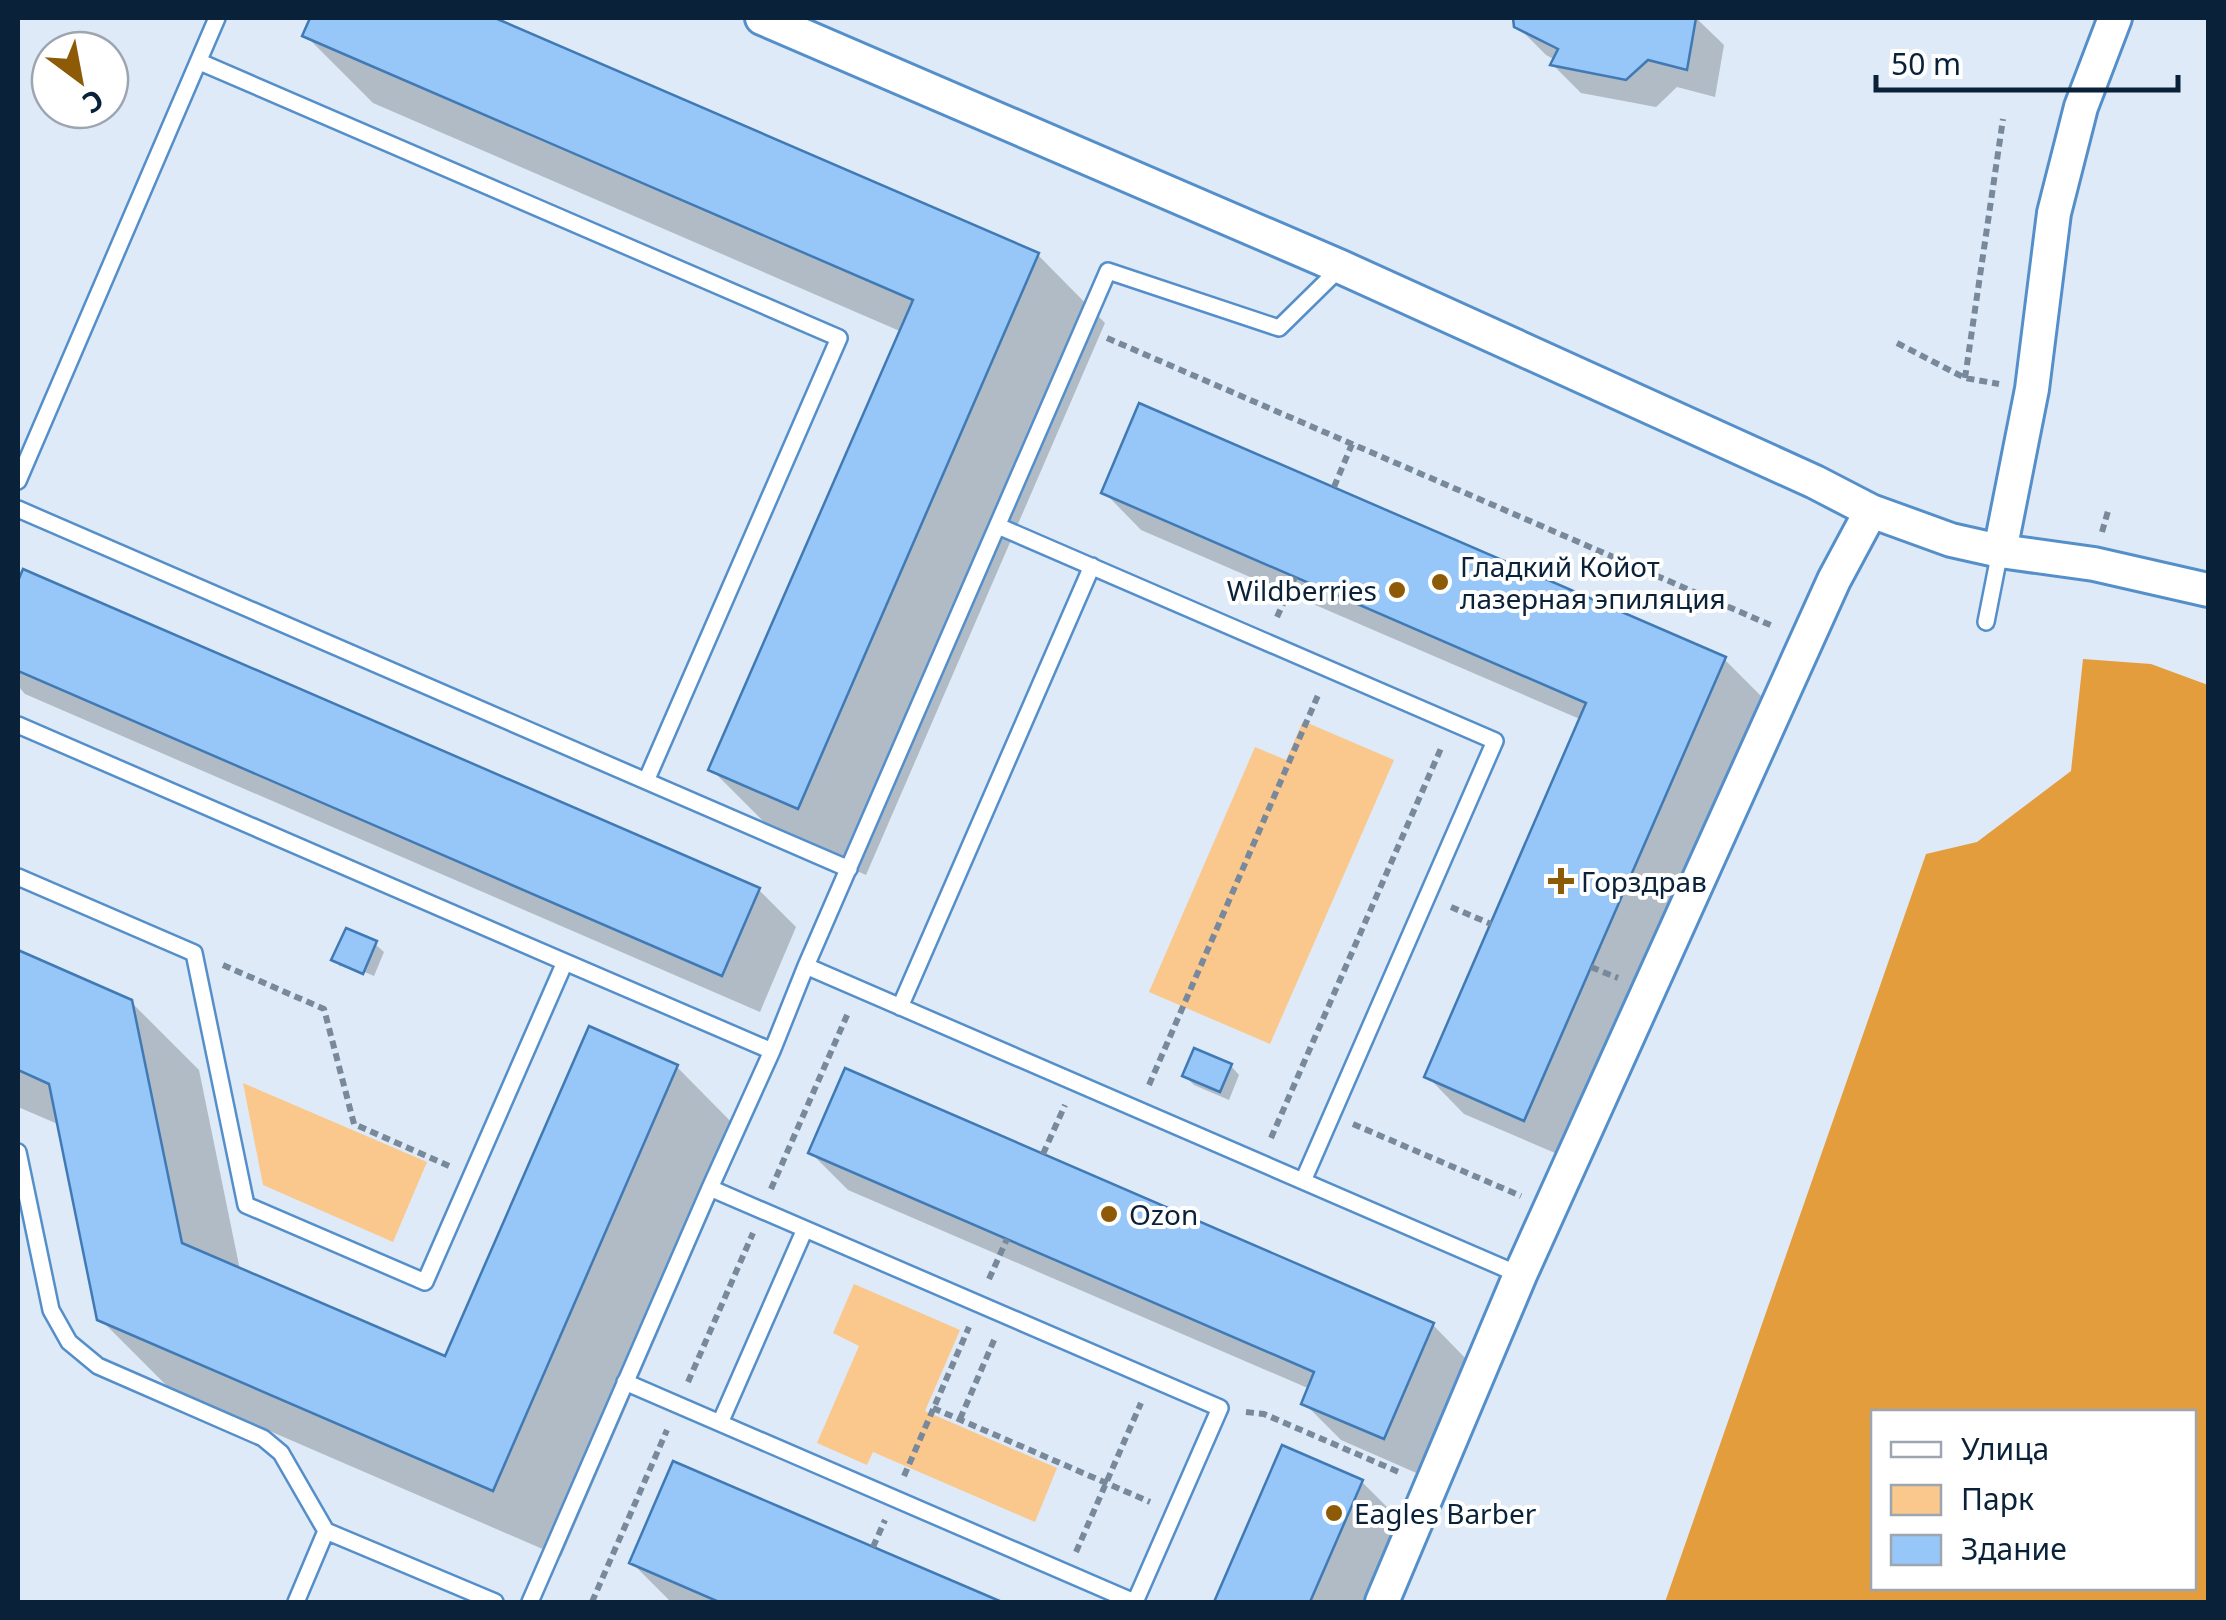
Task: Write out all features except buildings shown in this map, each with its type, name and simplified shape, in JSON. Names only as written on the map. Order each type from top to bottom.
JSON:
[{"type":"street","points":[[762,18],[1341,266],[1872,511],[1951,540],[2094,564],[2208,590]]},
{"type":"street","points":[[2000,551],[2032,389],[2054,213],[2081,107],[2115,18]]},
{"type":"street","points":[[1382,1602],[1550,1208],[1834,580],[1872,511]]},
{"type":"lane","points":[[18,481],[217,18]]},
{"type":"lane","points":[[200,62],[838,338],[646,781]]},
{"type":"lane","points":[[530,1602],[1108,271],[1279,328],[1341,266]]},
{"type":"lane","points":[[18,509],[849,869]]},
{"type":"lane","points":[[998,526],[1495,741],[1303,1181]]},
{"type":"lane","points":[[1986,622],[2000,551]]},
{"type":"lane","points":[[900,1007],[1092,566]]},
{"type":"lane","points":[[18,725],[772,1052]]},
{"type":"lane","points":[[18,876],[194,953],[246,1204],[426,1282],[565,962]]},
{"type":"lane","points":[[806,966],[1520,1275]]},
{"type":"lane","points":[[18,1152],[51,1310],[69,1342],[98,1366],[263,1438],[281,1453],[326,1531],[495,1602]]},
{"type":"lane","points":[[625,1382],[1134,1602],[1220,1408],[710,1188]]},
{"type":"lane","points":[[720,1424],[805,1229]]},
{"type":"lane","points":[[296,1602],[326,1531]]},
{"type":"path","points":[[1965,378],[2003,119]]},
{"type":"path","points":[[1083,328],[1808,642]]},
{"type":"path","points":[[1897,343],[1965,378],[2001,385]]},
{"type":"path","points":[[1334,487],[1352,444]]},
{"type":"path","points":[[2101,538],[2108,512]]},
{"type":"path","points":[[1266,641],[1295,577]]},
{"type":"path","points":[[1138,1110],[1330,669]]},
{"type":"path","points":[[1261,1162],[1452,722]]},
{"type":"path","points":[[1427,896],[1490,924]]},
{"type":"path","points":[[194,953],[324,1009],[354,1124],[472,1176]]},
{"type":"path","points":[[1044,1154],[1075,1082]]},
{"type":"path","points":[[1332,1114],[1550,1208]]},
{"type":"path","points":[[873,1547],[1007,1239]]},
{"type":"path","points":[[960,1420],[1005,1315]]},
{"type":"path","points":[[1067,1574],[1152,1379]]},
{"type":"path","points":[[933,1408],[1174,1512]]},
{"type":"path","points":[[1220,1408],[1264,1414],[1430,1486]]},
{"type":"path","points":[[592,1602],[658,1452]]},
{"type":"green space","points":[[1303,721],[1394,760],[1270,1044],[1149,992],[1255,747],[1286,760]]},
{"type":"green space","points":[[243,1083],[427,1162],[393,1242],[263,1185]]},
{"type":"green space","points":[[854,1284],[960,1330],[925,1411],[1057,1468],[1035,1522],[873,1452],[867,1465],[817,1443],[859,1346],[833,1333]]},
{"type":"shaded area","points":[[2083,659],[2151,664],[2208,685],[2208,1602],[1665,1602],[1926,854],[1977,842],[2071,771]]},
{"type":"place","name":"Гладкий Койот лазерная эпиляция","points":[[1440,582]]},
{"type":"place","name":"Wildberries","points":[[1397,590]]},
{"type":"place","name":"Горздрав","points":[[1561,881]]},
{"type":"place","name":"Ozon","points":[[1109,1214]]},
{"type":"place","name":"Eagles Barber","points":[[1334,1513]]}]
